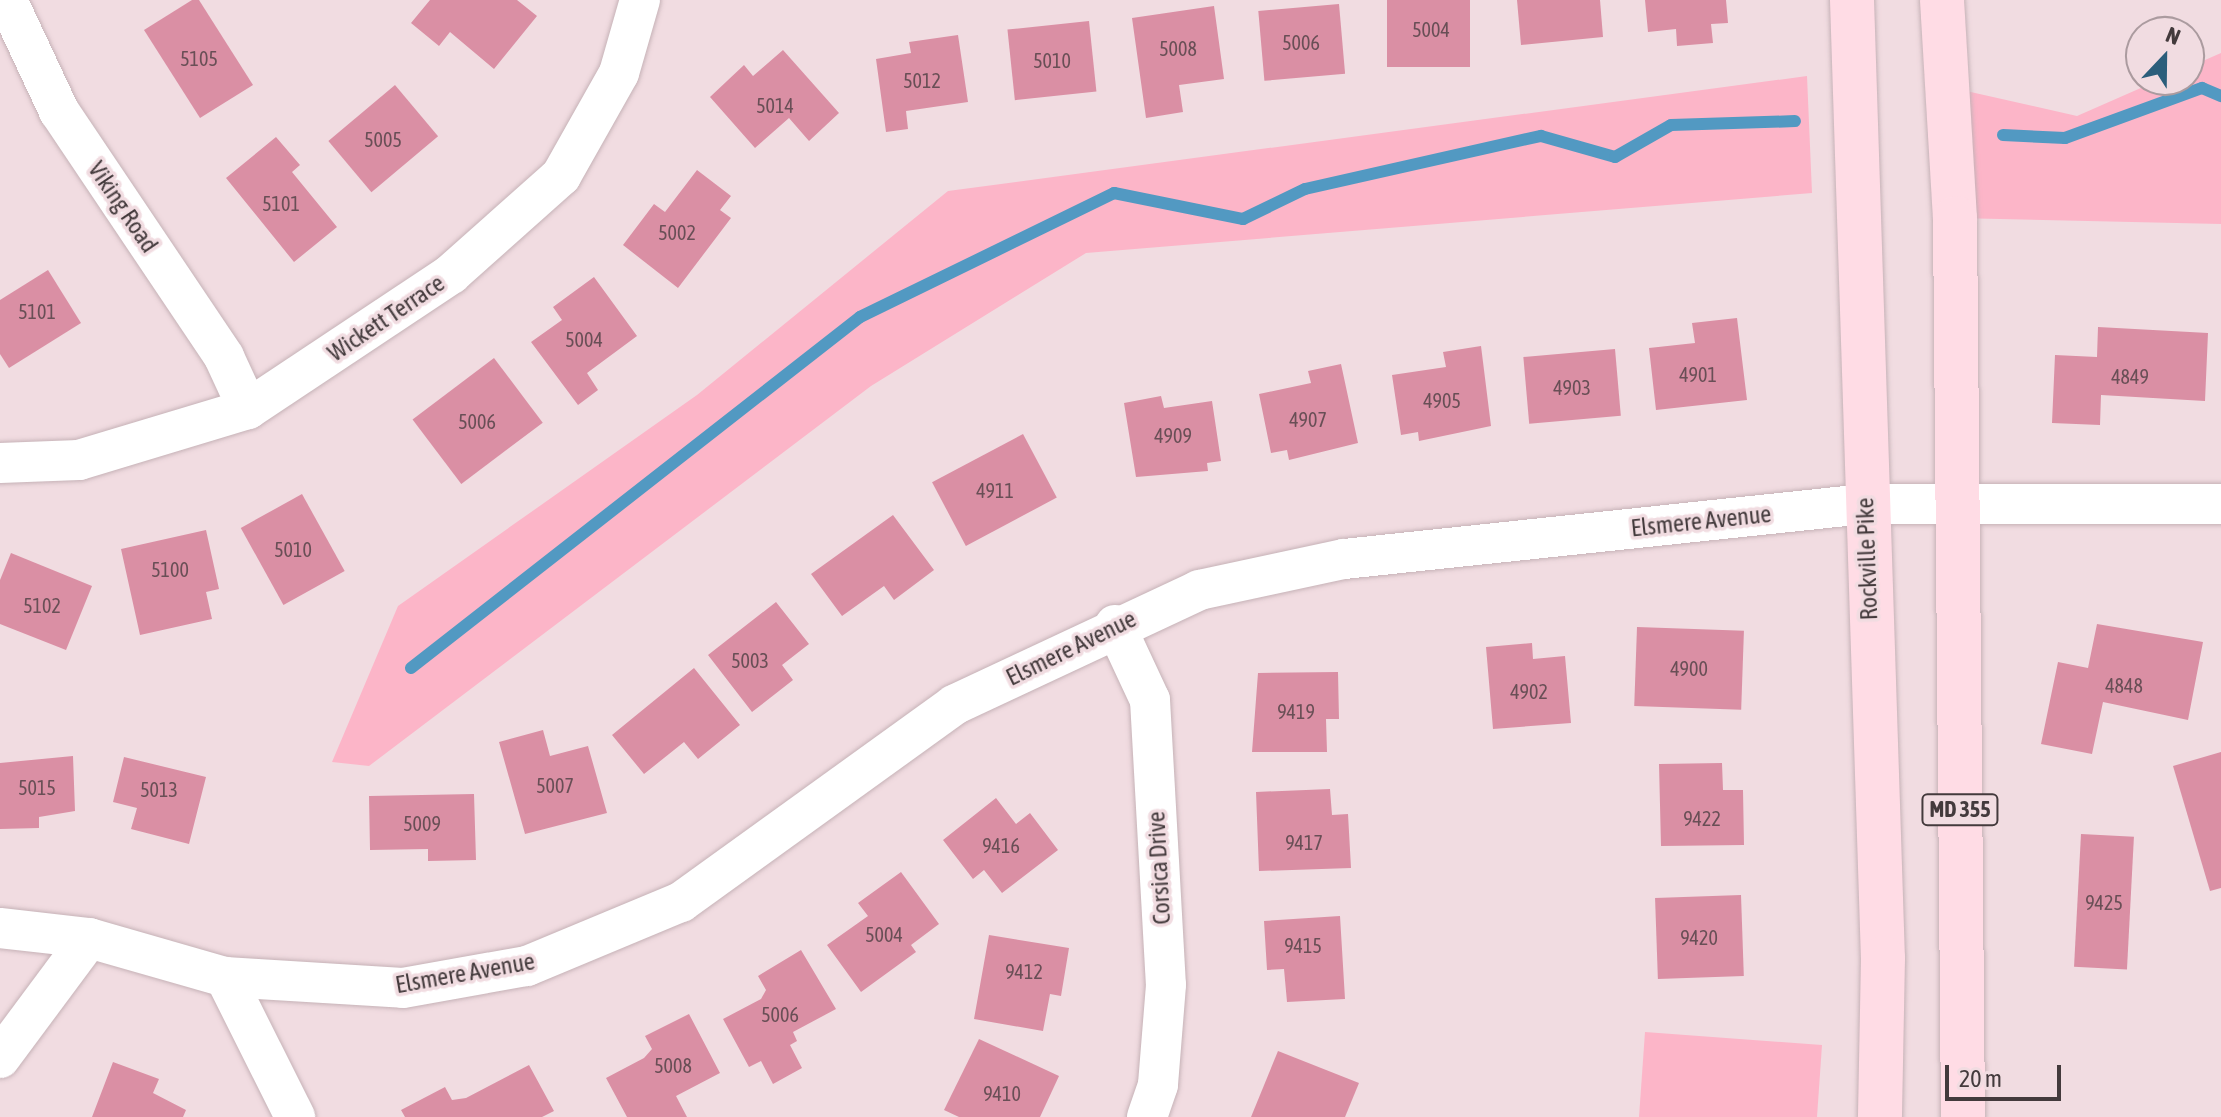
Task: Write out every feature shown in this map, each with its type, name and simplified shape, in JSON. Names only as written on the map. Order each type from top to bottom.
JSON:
[{"type":"main road","name":"Rockville Pike","points":[[1852,0],[1865,504],[1883,958],[1880,1117]]},
{"type":"main road","name":"MD 355","points":[[1942,0],[1955,218],[1963,1117]]},
{"type":"street","name":"Viking Road","points":[[7,0],[59,111],[224,357],[248,409]]},
{"type":"street","name":"Wickett Terrace","points":[[0,463],[79,460],[248,409],[451,274],[561,176],[619,73],[640,0]]},
{"type":"street","name":"Elsmere Avenue","points":[[0,928],[89,938],[225,977],[403,988],[527,966],[625,929],[681,902],[954,705],[1115,625],[1199,590],[1344,559],[1865,504],[2221,504]]},
{"type":"street","name":"Corsica Drive","points":[[1115,625],[1150,700],[1166,985],[1158,1085],[1147,1117]]},
{"type":"street","points":[[0,1058],[89,938]]},
{"type":"street","points":[[225,977],[295,1117]]},
{"type":"shaded area","points":[[2221,53],[2221,224],[1955,218],[1944,86],[2077,116],[2125,95],[2205,96],[2205,60]]},
{"type":"shaded area","points":[[1807,76],[1812,193],[1086,253],[871,386],[369,766],[332,762],[398,606],[697,395],[948,191]]},
{"type":"shaded area","points":[[1645,1032],[1822,1045],[1817,1117],[1639,1117]]},
{"type":"building","points":[[192,0],[199,0],[253,85],[200,118],[144,30]]},
{"type":"building","points":[[430,0],[517,0],[537,16],[494,69],[450,32],[439,46],[411,23]]},
{"type":"building","points":[[1387,0],[1470,0],[1470,67],[1387,67]]},
{"type":"building","points":[[1517,0],[1600,0],[1603,37],[1521,45]]},
{"type":"building","points":[[1645,0],[1726,0],[1728,23],[1711,24],[1713,43],[1677,46],[1676,29],[1648,32]]},
{"type":"building","points":[[1339,4],[1345,74],[1264,81],[1258,11]]},
{"type":"building","points":[[1214,6],[1224,79],[1179,85],[1183,112],[1146,118],[1132,18]]},
{"type":"building","points":[[1089,21],[1096,92],[1015,100],[1007,30]]},
{"type":"building","points":[[958,35],[968,102],[906,111],[908,129],[886,132],[876,59],[911,53],[909,42]]},
{"type":"building","points":[[783,50],[839,113],[809,141],[789,118],[755,148],[710,97],[744,65],[753,76]]},
{"type":"building","points":[[395,85],[438,136],[371,192],[328,141]]},
{"type":"building","points":[[276,137],[300,165],[292,172],[337,227],[294,262],[226,178]]},
{"type":"building","points":[[697,170],[731,196],[720,210],[731,218],[678,288],[623,245],[654,204],[665,212]]},
{"type":"building","points":[[48,270],[81,323],[9,368],[0,354],[0,300]]},
{"type":"building","points":[[594,277],[637,336],[587,373],[598,390],[578,405],[531,342],[562,320],[553,307]]},
{"type":"building","points":[[1737,318],[1747,400],[1656,410],[1649,348],[1695,343],[1692,323]]},
{"type":"building","points":[[2098,327],[2208,333],[2205,401],[2101,395],[2100,425],[2052,423],[2055,355],[2097,357]]},
{"type":"building","points":[[1481,346],[1491,426],[1419,441],[1418,432],[1401,435],[1392,375],[1446,367],[1443,352]]},
{"type":"building","points":[[1615,349],[1621,416],[1529,424],[1523,357]]},
{"type":"building","points":[[494,358],[543,423],[461,484],[413,419]]},
{"type":"building","points":[[1341,364],[1358,443],[1289,460],[1287,450],[1271,453],[1259,394],[1311,383],[1308,371]]},
{"type":"building","points":[[1161,396],[1164,408],[1212,401],[1221,461],[1207,463],[1208,471],[1136,477],[1124,403]]},
{"type":"building","points":[[1023,434],[1057,498],[966,546],[932,482]]},
{"type":"building","points":[[302,494],[345,571],[283,605],[241,528]]},
{"type":"building","points":[[893,515],[934,570],[894,600],[884,586],[842,616],[811,574]]},
{"type":"building","points":[[206,530],[219,589],[206,592],[212,619],[140,635],[121,549]]},
{"type":"building","points":[[11,553],[92,586],[66,650],[0,624],[0,580]]},
{"type":"building","points":[[776,602],[809,644],[782,665],[793,680],[752,712],[708,655]]},
{"type":"building","points":[[2097,624],[2203,642],[2188,720],[2103,702],[2092,754],[2041,744],[2058,662],[2088,668]]},
{"type":"building","points":[[1637,627],[1744,631],[1741,710],[1634,706]]},
{"type":"building","points":[[1532,643],[1533,659],[1565,656],[1571,723],[1493,729],[1486,647]]},
{"type":"building","points":[[694,668],[740,725],[698,759],[684,742],[644,774],[612,735]]},
{"type":"building","points":[[1338,672],[1339,719],[1326,719],[1327,752],[1252,752],[1258,673]]},
{"type":"building","points":[[543,730],[550,756],[588,746],[607,813],[525,834],[499,742]]},
{"type":"building","points":[[2221,752],[2221,888],[2210,891],[2173,766]]},
{"type":"building","points":[[73,756],[75,811],[39,817],[39,828],[0,829],[0,763]]},
{"type":"building","points":[[124,757],[206,777],[189,844],[131,829],[137,808],[113,802]]},
{"type":"building","points":[[1722,763],[1723,790],[1743,790],[1744,845],[1661,846],[1659,764]]},
{"type":"building","points":[[1330,789],[1332,815],[1348,814],[1351,868],[1259,871],[1256,792]]},
{"type":"building","points":[[474,794],[476,860],[428,861],[428,849],[370,850],[369,796]]},
{"type":"building","points":[[996,798],[1016,824],[1030,813],[1058,850],[1002,893],[984,870],[973,879],[943,840]]},
{"type":"building","points":[[2081,834],[2134,837],[2127,970],[2074,967]]},
{"type":"building","points":[[901,872],[939,924],[911,945],[916,952],[861,992],[827,945],[868,916],[858,903]]},
{"type":"building","points":[[1741,895],[1744,976],[1658,979],[1655,898]]},
{"type":"building","points":[[1340,916],[1345,999],[1287,1002],[1284,969],[1267,970],[1264,921]]},
{"type":"building","points":[[989,935],[1069,948],[1061,996],[1050,994],[1043,1031],[974,1019]]},
{"type":"building","points":[[801,950],[836,1009],[793,1032],[797,1041],[790,1045],[802,1068],[773,1084],[761,1061],[749,1067],[723,1019],[761,999],[766,990],[758,976]]},
{"type":"building","points":[[689,1014],[720,1073],[676,1096],[687,1117],[627,1117],[606,1078],[644,1058],[652,1049],[645,1036]]},
{"type":"building","points":[[979,1039],[1059,1076],[1040,1117],[959,1117],[944,1110]]},
{"type":"building","points":[[1278,1051],[1359,1083],[1345,1117],[1251,1117]]},
{"type":"building","points":[[113,1062],[159,1079],[153,1093],[186,1110],[183,1117],[92,1117]]},
{"type":"building","points":[[529,1065],[554,1111],[542,1117],[405,1117],[401,1110],[445,1087],[452,1100],[466,1098]]},
{"type":"waterway","points":[[2003,135],[2065,138],[2202,88],[2221,96]]},
{"type":"waterway","points":[[411,668],[860,317],[1114,193],[1243,219],[1305,189],[1541,136],[1615,157],[1671,125],[1795,121]]}]
